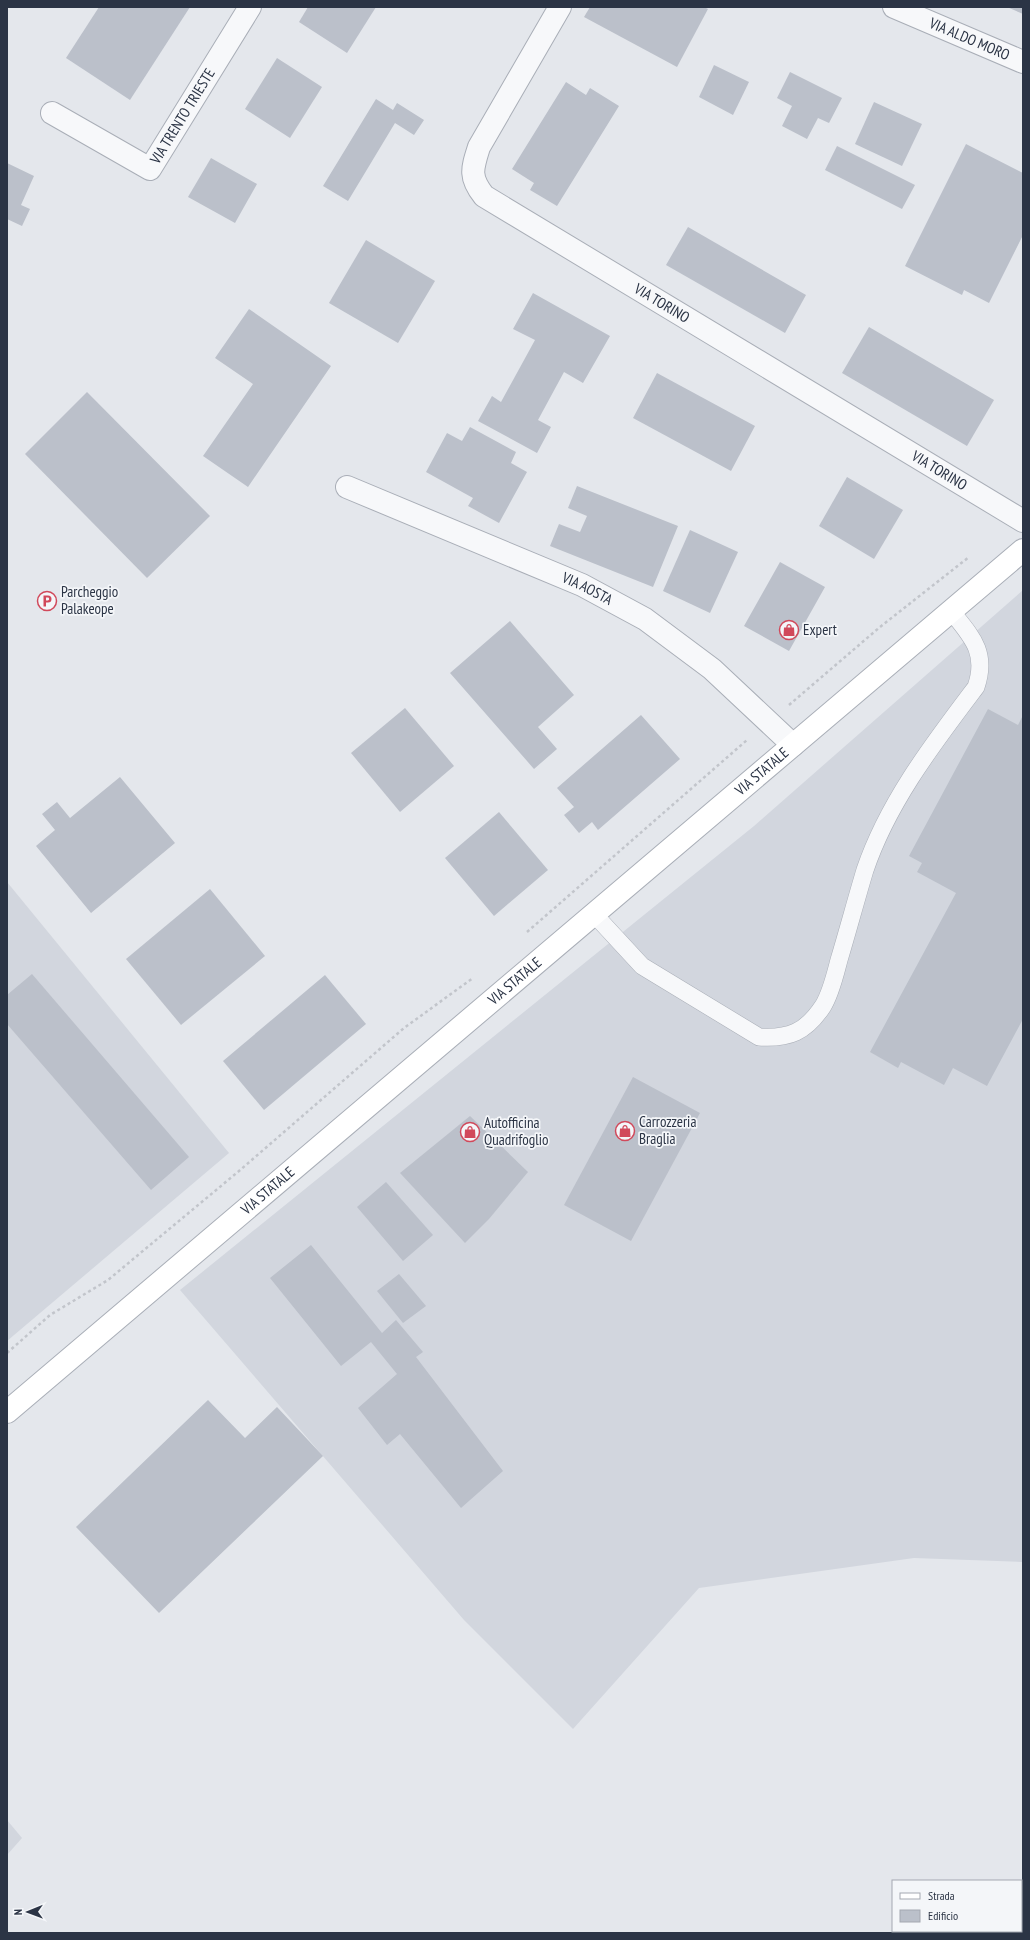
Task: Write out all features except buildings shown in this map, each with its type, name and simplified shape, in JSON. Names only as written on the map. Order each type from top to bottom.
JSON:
[{"type":"main road","name":"VIA STATALE","points":[[7,1412],[593,913],[1023,550]]},
{"type":"street","name":"VIA TRENTO TRIESTE","points":[[52,113],[150,170],[250,7]]},
{"type":"street","name":"VIA TORINO","points":[[560,7],[480,147],[474,166],[473,176],[476,186],[484,196],[1023,521]]},
{"type":"street","name":"VIA ALDO MORO","points":[[894,7],[1023,62]]},
{"type":"street","name":"VIA AOSTA","points":[[348,488],[582,585],[645,619],[712,668],[770,721],[793,745]]},
{"type":"lane","points":[[593,913],[642,966],[759,1037],[778,1038],[795,1033],[808,1024],[823,1005],[833,980],[866,870],[879,836],[901,794],[932,744],[976,687],[979,677],[979,656],[974,639],[951,611]]},
{"type":"path","points":[[523,936],[880,627],[974,553]]},
{"type":"path","points":[[7,1353],[50,1315],[108,1280],[239,1171],[404,1028],[475,976]]},
{"type":"shaded area","points":[[1023,590],[1023,1562],[914,1558],[699,1588],[573,1729],[464,1620],[180,1290],[754,826]]},
{"type":"shaded area","points":[[7,882],[229,1153],[7,1341]]},
{"type":"shaded area","points":[[7,1820],[22,1838],[7,1855]]},
{"type":"place","name":"Parcheggio Palakeope","points":[[47,601]]},
{"type":"place","name":"Expert","points":[[789,630]]},
{"type":"place","name":"Carrozzeria Braglia","points":[[625,1131]]},
{"type":"place","name":"Autofficina Quadrifoglio","points":[[470,1132]]}]
